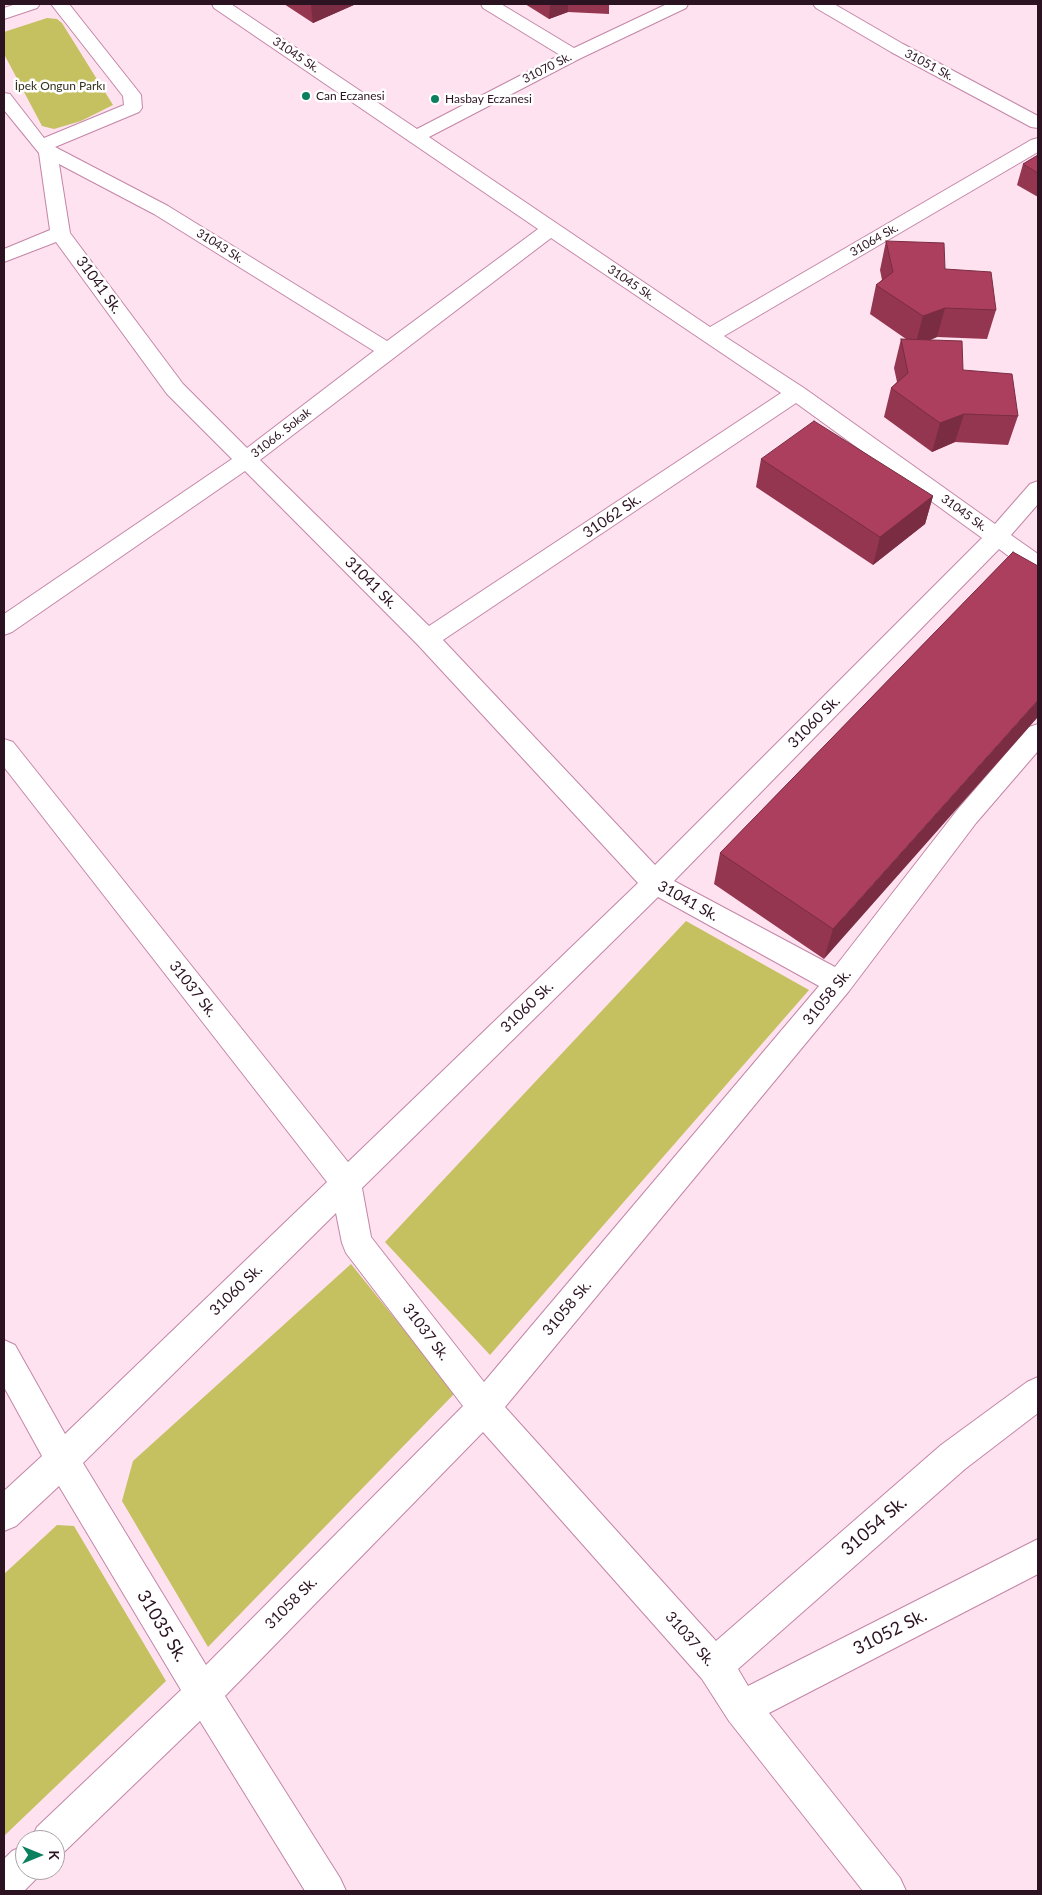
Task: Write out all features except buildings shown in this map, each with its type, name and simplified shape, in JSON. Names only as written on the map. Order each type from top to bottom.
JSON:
[{"type":"street","points":[[4,14],[31,4]]},
{"type":"street","points":[[44,148],[133,108],[132,96],[60,4]]},
{"type":"street","name":"31045 Sk.","points":[[220,4],[796,393],[1038,566]]},
{"type":"street","points":[[489,4],[573,55]]},
{"type":"street","name":"31070 Sk.","points":[[416,137],[573,55],[680,4]]},
{"type":"street","name":"31051 Sk.","points":[[822,4],[897,48],[1038,124]]},
{"type":"street","name":"31041 Sk.","points":[[4,98],[44,148],[60,233],[176,389],[427,639],[655,883],[839,983]]},
{"type":"street","name":"31064 Sk.","points":[[709,336],[1038,144]]},
{"type":"street","name":"31043 Sk.","points":[[44,148],[161,210],[388,351]]},
{"type":"street","name":"31066. Sokak","points":[[8,616],[247,460],[551,229]]},
{"type":"street","points":[[4,256],[60,233]]},
{"type":"street","name":"31062 Sk.","points":[[427,639],[796,393]]},
{"type":"street","name":"31060 Sk.","points":[[4,1514],[62,1460],[655,883],[997,537],[1038,489]]},
{"type":"street","name":"31058 Sk.","points":[[60,1830],[203,1692],[484,1408],[839,983],[967,816],[1038,734]]},
{"type":"street","name":"31037 Sk.","points":[[4,749],[346,1183],[357,1243],[484,1408],[715,1666],[742,1708],[887,1891]]},
{"type":"street","name":"31035 Sk.","points":[[4,1356],[62,1460],[327,1891]]},
{"type":"street","name":"31054 Sk.","points":[[715,1666],[953,1457],[1038,1393]]},
{"type":"street","name":"31052 Sk.","points":[[742,1708],[1038,1556]]},
{"type":"street","points":[[4,1885],[15,1874]]},
{"type":"green space","name":"İpek Ongun Parkı","points":[[47,18],[57,19],[62,23],[113,105],[81,121],[54,129],[42,126],[4,54],[4,32]]},
{"type":"green space","points":[[686,921],[809,990],[490,1355],[385,1242]]},
{"type":"green space","points":[[351,1264],[455,1393],[208,1647],[122,1501],[133,1461]]},
{"type":"green space","points":[[57,1525],[74,1526],[166,1681],[4,1836],[4,1574]]},
{"type":"place","name":"Can Eczanesi","points":[[306,96]]},
{"type":"place","name":"Hasbay Eczanesi","points":[[435,99]]}]
